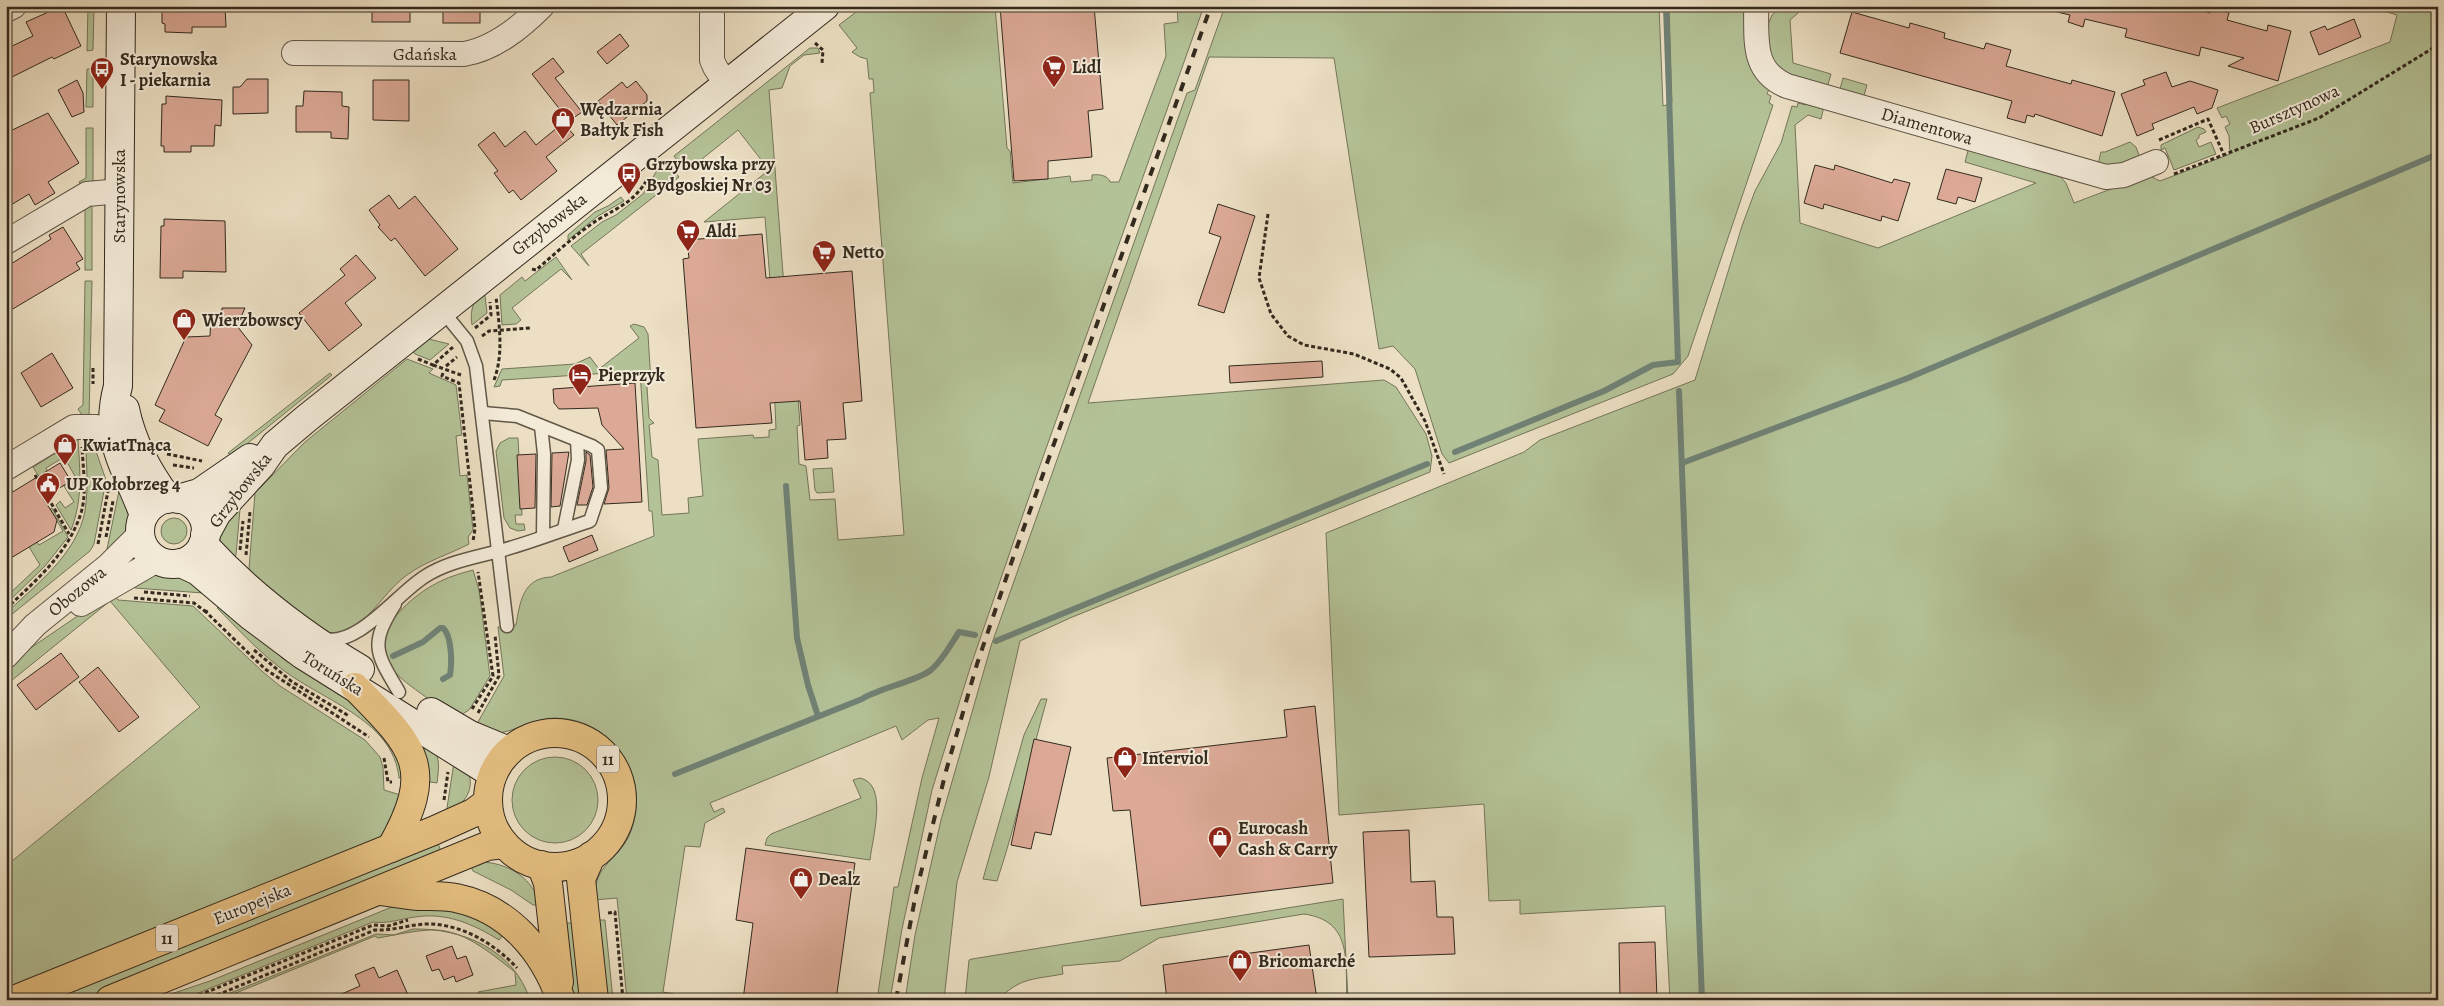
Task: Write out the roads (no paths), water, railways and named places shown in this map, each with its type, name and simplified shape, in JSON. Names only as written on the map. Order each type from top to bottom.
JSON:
[{"type":"main road","points":[[356,687],[394,726],[414,759],[416,785],[412,807],[391,848]]},
{"type":"main road","name":"11","points":[[557,733],[585,740],[608,759],[620,785],[620,814],[608,841],[591,856],[570,865],[556,867],[541,865],[521,857],[504,844],[493,824],[488,802],[493,774],[510,751],[521,742],[535,736],[557,733]]},
{"type":"main road","name":"Europejska","points":[[14,1000],[391,848],[473,813],[488,802]]},
{"type":"main road","name":"Europejska","points":[[110,1000],[487,846],[504,844]]},
{"type":"main road","name":"11","points":[[591,856],[581,879],[594,1000]]},
{"type":"main road","points":[[541,865],[548,883],[561,1000]]},
{"type":"main road","points":[[376,891],[455,897],[487,908],[511,924],[531,945],[547,966],[561,1000]]},
{"type":"street","points":[[6,10],[14,6]]},
{"type":"street","name":"Starynowska","points":[[121,6],[118,386],[113,404],[114,436],[121,465],[142,525]]},
{"type":"street","name":"Gdańska","points":[[294,53],[464,54],[482,51],[498,42],[542,6]]},
{"type":"street","points":[[712,6],[712,60],[714,67],[726,84]]},
{"type":"street","name":"Grzybowska","points":[[173,499],[199,492],[254,455],[275,445],[441,310],[825,6]]},
{"type":"street","name":"Diamentowa","points":[[1756,6],[1757,46],[1761,62],[1770,77],[1787,86],[2106,177],[2124,175],[2156,162]]},
{"type":"street","points":[[6,242],[87,194],[120,191]]},
{"type":"street","name":"Starynowska","points":[[118,386],[132,436],[149,473],[173,499]]},
{"type":"street","points":[[6,468],[74,427],[96,427],[114,436]]},
{"type":"street","name":"Grzybowska","points":[[204,540],[217,513],[261,465],[275,445]]},
{"type":"street","points":[[173,499],[190,503],[199,512],[204,523],[204,540],[194,556],[169,562],[145,550],[142,525],[157,503],[173,499]]},
{"type":"street","name":"Obozowa","points":[[11,652],[35,625],[109,565],[142,525]]},
{"type":"street","name":"Toruńska","points":[[204,540],[255,594],[349,662],[470,735],[510,751]]},
{"type":"street","name":"Obozowa","points":[[11,652],[82,603],[169,562]]},
{"type":"street","name":"Toruńska","points":[[169,562],[198,571],[251,616],[303,655],[493,774]]},
{"type":"lane","points":[[441,310],[464,337],[472,352],[489,414],[501,627]]},
{"type":"lane","points":[[307,633],[328,640],[352,636],[365,628],[424,577],[444,567],[590,521],[601,488],[598,450],[517,416],[489,414]]},
{"type":"lane","points":[[541,426],[544,454],[543,536]]},
{"type":"lane","points":[[564,530],[578,460],[577,440]]},
{"type":"lane","points":[[399,597],[380,630],[378,648],[380,658],[399,692]]},
{"type":"waterway","points":[[1455,452],[1604,391],[1653,365],[1678,362],[1666,6]]},
{"type":"waterway","points":[[1682,463],[1908,378],[2438,154]]},
{"type":"waterway","points":[[1679,391],[1702,1000]]},
{"type":"waterway","points":[[996,641],[1427,464]]},
{"type":"waterway","points":[[786,486],[797,638],[808,685],[818,716]]},
{"type":"waterway","points":[[393,656],[423,642],[440,628],[443,628],[450,643],[451,657],[450,675],[443,679]]},
{"type":"waterway","points":[[675,774],[879,691],[916,678],[935,666],[959,632],[975,635]]},
{"type":"railway","points":[[896,1000],[916,893],[946,771],[977,664],[1013,558],[1211,6]]},
{"type":"place","name":"Lidl","points":[[1054,88]]},
{"type":"place","name":"Starynowska I - piekarnia","points":[[102,90]]},
{"type":"place","name":"Wędzarnia Bałtyk Fish","points":[[563,140]]},
{"type":"place","name":"Grzybowska przy Bydgoskiej Nr 03","points":[[629,195]]},
{"type":"place","name":"Aldi","points":[[688,252]]},
{"type":"place","name":"Netto","points":[[824,273]]},
{"type":"place","name":"Wierzbowscy","points":[[184,341]]},
{"type":"place","name":"Pieprzyk","points":[[580,396]]},
{"type":"place","name":"KwiatTnąca","points":[[65,466]]},
{"type":"place","name":"UP Kołobrzeg 4","points":[[48,505]]},
{"type":"place","name":"Interviol","points":[[1125,779]]},
{"type":"place","name":"Eurocash Cash & Carry","points":[[1220,859]]},
{"type":"place","name":"Dealz","points":[[801,900]]},
{"type":"place","name":"Bricomarché","points":[[1240,982]]}]
